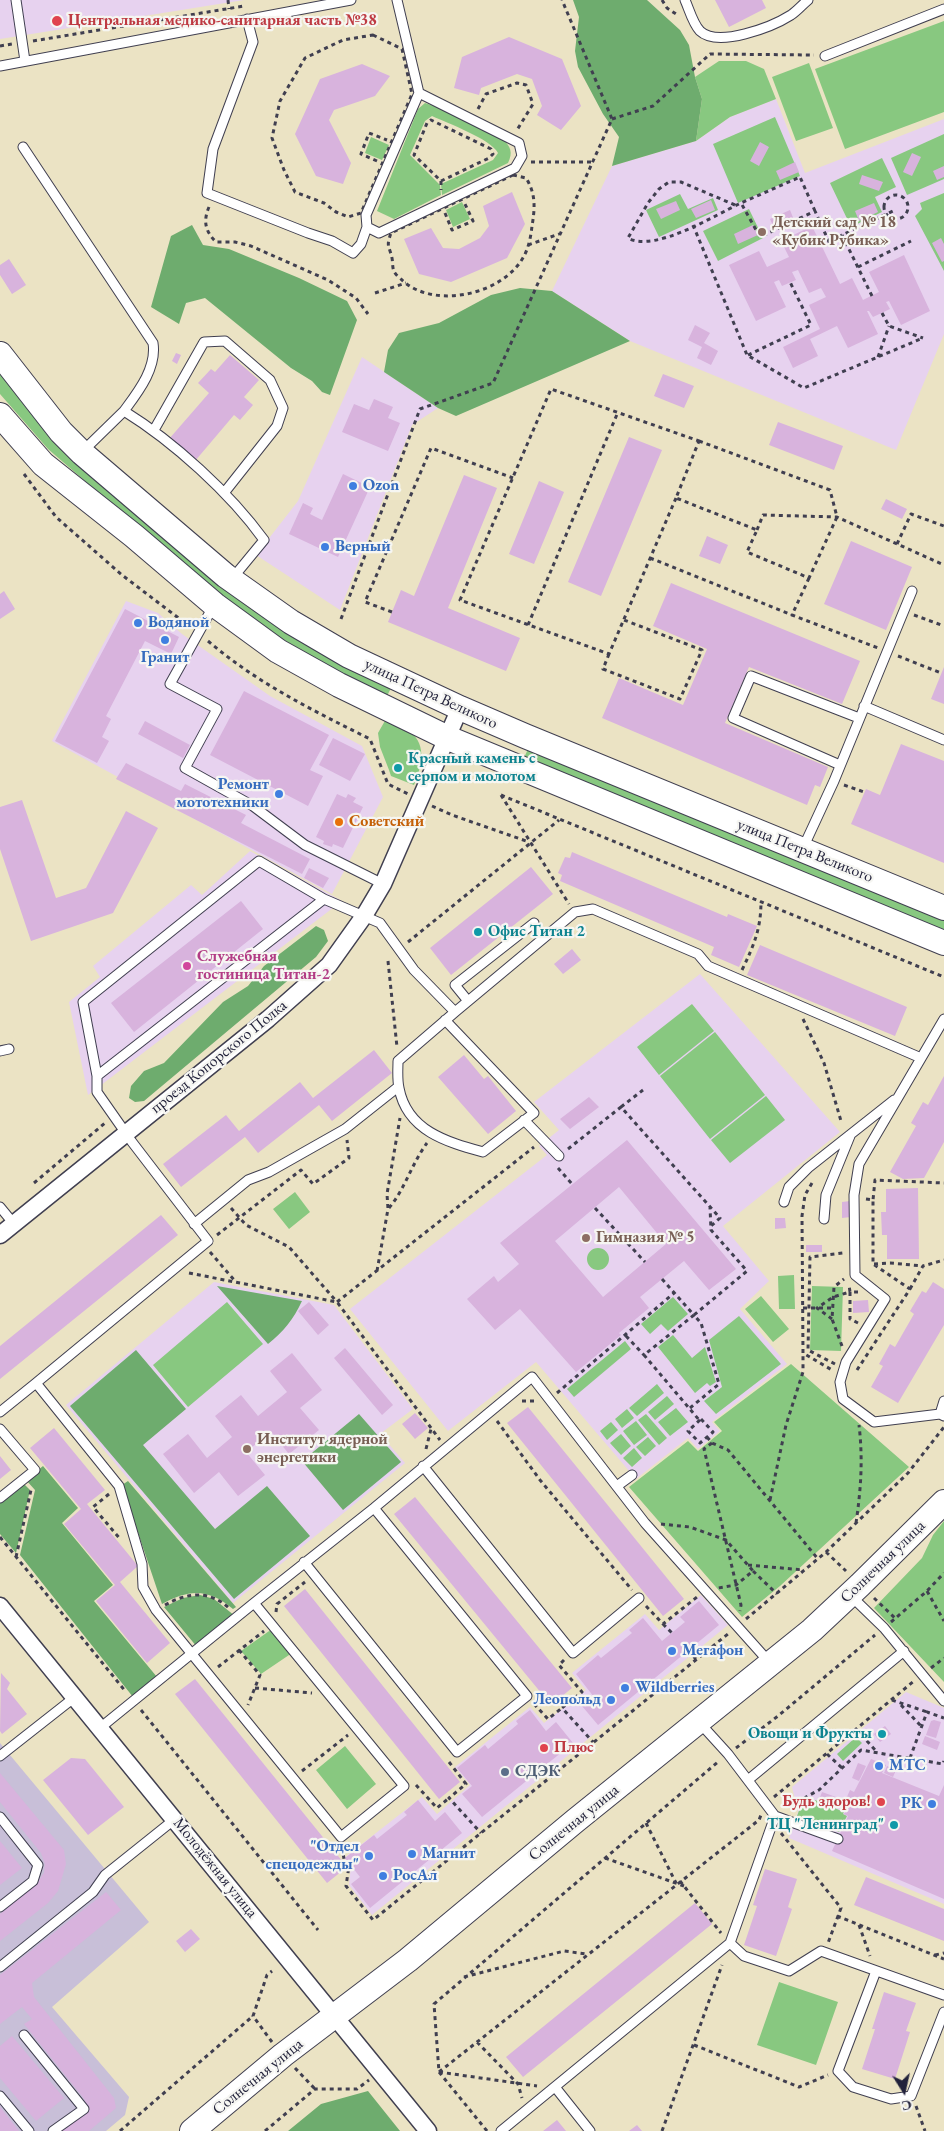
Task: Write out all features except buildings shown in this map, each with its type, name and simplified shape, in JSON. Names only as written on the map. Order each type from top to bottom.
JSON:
[{"type":"street","name":"улица Петра Великого","points":[[0,354],[61,432],[82,452],[231,580],[291,622],[349,656],[460,708],[944,908]]},
{"type":"street","name":"улица Петра Великого","points":[[0,415],[43,464],[134,536],[214,605],[278,651],[339,685],[448,738],[944,943]]},
{"type":"street","name":"проезд Копорского Полка","points":[[0,1235],[125,1132],[268,1019],[329,965],[364,916],[383,884],[460,708]]},
{"type":"street","name":"Солнечная улица","points":[[192,2131],[283,2054],[408,1960],[698,1721],[812,1630],[858,1588],[944,1502]]},
{"type":"street","name":"Молодёжная улица","points":[[0,1606],[428,2131]]},
{"type":"lane","points":[[16,0],[25,61]]},
{"type":"lane","points":[[0,66],[351,0]]},
{"type":"lane","points":[[247,19],[253,42],[213,149],[207,193],[308,234],[332,241],[354,253],[361,244],[367,227],[366,216],[418,93],[398,0]]},
{"type":"lane","points":[[685,0],[700,31],[713,38],[744,35],[791,15],[808,0]]},
{"type":"lane","points":[[824,56],[944,10]]},
{"type":"lane","points":[[367,227],[379,233],[515,168],[522,156],[519,143],[418,93]]},
{"type":"lane","points":[[23,147],[153,343],[155,352],[149,372],[124,411],[82,452]]},
{"type":"lane","points":[[154,430],[204,342],[225,341],[270,380],[284,408],[277,426],[224,493]]},
{"type":"lane","points":[[124,411],[154,430],[224,493],[248,517],[264,540],[231,580]]},
{"type":"lane","points":[[802,850],[834,781],[912,591]]},
{"type":"lane","points":[[214,605],[170,684],[217,709],[185,768],[253,806],[305,845],[383,884]]},
{"type":"lane","points":[[840,765],[733,718],[751,676],[859,718]]},
{"type":"lane","points":[[864,706],[944,740]]},
{"type":"lane","points":[[0,1412],[206,1243],[97,1092],[97,1076],[83,1002],[259,861],[324,898],[380,923],[414,970],[455,1012]]},
{"type":"lane","points":[[97,1076],[324,898]]},
{"type":"lane","points":[[445,1020],[534,1113],[483,1152],[446,1141],[420,1125],[406,1109],[398,1087],[398,1060],[468,1000],[575,912],[593,909],[698,954],[708,966],[737,980],[921,1058]]},
{"type":"lane","points":[[468,1000],[455,985],[534,923]]},
{"type":"lane","points":[[944,1019],[859,1164],[854,1199],[855,1275],[885,1299],[846,1362],[840,1382],[843,1399],[874,1422],[942,1415],[944,1401]]},
{"type":"lane","points":[[194,1224],[248,1180],[268,1172],[345,1129],[398,1087]]},
{"type":"lane","points":[[784,1202],[789,1188],[808,1168],[900,1095]]},
{"type":"lane","points":[[524,1120],[561,1154]]},
{"type":"lane","points":[[824,1219],[826,1195],[851,1134]]},
{"type":"lane","points":[[0,1206],[14,1224]]},
{"type":"lane","points":[[100,1728],[304,1562],[374,1508],[532,1377],[645,1523],[770,1663]]},
{"type":"lane","points":[[36,1384],[119,1486],[142,1564],[143,1587],[156,1610],[341,1837],[404,1786],[254,1603]]},
{"type":"lane","points":[[0,1429],[35,1470],[0,1498]]},
{"type":"lane","points":[[423,1466],[573,1653],[639,1598]]},
{"type":"lane","points":[[617,1486],[632,1475]]},
{"type":"lane","points":[[304,1562],[457,1752],[527,1696],[374,1508]]},
{"type":"lane","points":[[858,1588],[884,1628],[944,1701]]},
{"type":"lane","points":[[748,1780],[904,1651]]},
{"type":"lane","points":[[0,1756],[75,1697]]},
{"type":"lane","points":[[698,1721],[728,1754],[766,1803],[774,1819],[838,1839]]},
{"type":"lane","points":[[0,1966],[93,1892],[105,1875],[174,1819]]},
{"type":"lane","points":[[501,2131],[730,1943],[774,1819]]},
{"type":"lane","points":[[0,1907],[33,1881],[38,1865],[2,1822]]},
{"type":"lane","points":[[730,1943],[744,1956],[789,1970],[821,1951],[944,1995]]},
{"type":"lane","points":[[876,1970],[838,2071],[853,2087],[891,2099],[912,2096],[944,2012]]},
{"type":"lane","points":[[24,2035],[84,2109],[53,2131]]},
{"type":"lane","points":[[555,2087],[590,2131]]},
{"type":"lane","points":[[0,2096],[29,2131]]},
{"type":"path","points":[[562,0],[612,119]]},
{"type":"path","points":[[0,46],[246,6]]},
{"type":"path","points":[[373,35],[402,49],[412,94],[383,164],[361,213],[348,217],[324,203],[295,192],[272,138],[280,101],[305,58],[343,40],[373,35]]},
{"type":"path","points":[[341,619],[420,409],[493,383],[612,119],[653,106],[710,54],[824,56]]},
{"type":"path","points":[[472,120],[486,94],[517,83],[526,84],[533,104],[511,139]]},
{"type":"path","points":[[431,120],[491,149],[493,154],[489,158],[441,181],[414,155],[427,123],[431,120]]},
{"type":"path","points":[[383,164],[361,154],[369,133],[392,143]]},
{"type":"path","points":[[521,162],[592,162]]},
{"type":"path","points":[[391,232],[387,244],[392,256],[394,272],[411,288],[435,296],[458,297],[487,288],[510,273],[524,256],[528,245],[535,208],[533,189],[526,178],[512,175]]},
{"type":"path","points":[[735,205],[681,182],[669,182],[659,189],[648,203],[628,238],[646,242],[661,239],[800,177],[829,242],[895,210]]},
{"type":"path","points":[[214,196],[206,215],[207,233],[216,242],[235,242],[251,246],[328,280],[356,298],[368,314]]},
{"type":"path","points":[[893,196],[904,199],[908,209],[904,216],[896,219],[886,214],[884,206],[887,200],[893,196]]},
{"type":"path","points":[[741,203],[760,237],[815,211]]},
{"type":"path","points":[[693,225],[747,355],[804,388],[923,338],[889,326],[882,313]]},
{"type":"path","points":[[528,245],[560,234]]},
{"type":"path","points":[[842,235],[872,296]]},
{"type":"path","points":[[858,267],[911,241]]},
{"type":"path","points":[[747,355],[811,325],[790,282]]},
{"type":"path","points":[[374,292],[406,283]]},
{"type":"path","points":[[878,358],[889,326]]},
{"type":"path","points":[[609,654],[460,600],[551,389],[830,490],[837,517],[792,615]]},
{"type":"path","points":[[528,625],[618,412]]},
{"type":"path","points":[[624,620],[702,650],[680,699],[603,669],[699,442]]},
{"type":"path","points":[[392,612],[365,602],[431,448],[513,478]]},
{"type":"path","points":[[676,498],[757,530]]},
{"type":"path","points":[[897,544],[911,514],[944,526]]},
{"type":"path","points":[[808,578],[747,552],[763,515],[837,517],[944,565]]},
{"type":"path","points":[[650,558],[941,673]]},
{"type":"path","points":[[904,610],[944,626]]},
{"type":"path","points":[[834,781],[864,792]]},
{"type":"path","points":[[575,912],[501,795],[944,977]]},
{"type":"path","points":[[431,805],[452,815],[530,843]]},
{"type":"path","points":[[399,949],[560,820]]},
{"type":"path","points":[[737,980],[757,939],[762,901]]},
{"type":"path","points":[[388,961],[398,1060]]},
{"type":"path","points":[[795,1004],[824,1063],[841,1121]]},
{"type":"path","points":[[561,1154],[643,1090]]},
{"type":"path","points":[[621,1107],[720,1218],[711,1226]]},
{"type":"path","points":[[377,1271],[388,1209],[387,1194],[398,1121],[406,1109]]},
{"type":"path","points":[[34,1183],[111,1118]]},
{"type":"path","points":[[236,1282],[206,1243],[240,1219],[301,1170],[313,1184],[349,1158],[345,1129]]},
{"type":"path","points":[[174,1270],[337,1302],[535,1148],[529,1141],[538,1134]]},
{"type":"path","points":[[388,1209],[397,1199],[423,1149],[436,1135]]},
{"type":"path","points":[[802,1331],[802,1216],[806,1195],[814,1178]]},
{"type":"path","points":[[854,1199],[873,1200],[875,1180],[944,1183]]},
{"type":"path","points":[[224,1200],[246,1225],[288,1247],[337,1302],[446,1448]]},
{"type":"path","points":[[644,1355],[747,1271],[711,1230],[710,1207]]},
{"type":"path","points":[[595,1208],[645,1262]]},
{"type":"path","points":[[843,1260],[844,1245],[854,1245]]},
{"type":"path","points":[[840,1358],[836,1365],[808,1350],[810,1257],[844,1253]]},
{"type":"path","points":[[872,1264],[890,1263],[923,1266],[944,1260]]},
{"type":"path","points":[[910,1289],[923,1266]]},
{"type":"path","points":[[817,1308],[833,1297],[850,1292],[860,1292],[847,1277],[834,1287],[833,1297],[832,1319],[844,1351],[848,1344]]},
{"type":"path","points":[[662,1279],[701,1323],[719,1384],[690,1408]]},
{"type":"path","points":[[850,1292],[850,1319],[860,1325],[856,1331]]},
{"type":"path","points":[[548,1400],[674,1293]]},
{"type":"path","points":[[803,1308],[833,1308]]},
{"type":"path","points":[[817,1308],[832,1319]]},
{"type":"path","points":[[625,1336],[644,1355],[700,1421]]},
{"type":"path","points":[[770,1501],[786,1425],[803,1372],[803,1353]]},
{"type":"path","points":[[493,1408],[499,1426],[529,1466],[639,1598]]},
{"type":"path","points":[[856,1524],[861,1492],[863,1455],[857,1409]]},
{"type":"path","points":[[702,1419],[713,1432],[707,1437],[700,1443],[688,1431],[702,1419]]},
{"type":"path","points":[[341,1837],[344,1859],[349,1866],[346,1886],[373,1920],[818,1559],[908,1473],[944,1426]]},
{"type":"path","points":[[707,1437],[712,1443],[728,1450],[818,1559]]},
{"type":"path","points":[[712,1443],[704,1450],[741,1606],[736,1626]]},
{"type":"path","points":[[16,1557],[31,1490],[22,1480]]},
{"type":"path","points":[[119,1486],[93,1507],[142,1564]]},
{"type":"path","points":[[645,1523],[690,1527],[726,1540]]},
{"type":"path","points":[[0,1537],[318,1930]]},
{"type":"path","points":[[826,1552],[858,1588],[895,1618]]},
{"type":"path","points":[[747,1564],[805,1570]]},
{"type":"path","points":[[753,1571],[777,1594]]},
{"type":"path","points":[[487,2131],[439,2072],[434,2004],[728,1754],[778,1716],[884,1628],[927,1591],[944,1573]]},
{"type":"path","points":[[210,1674],[272,1625],[278,1604],[314,1574]]},
{"type":"path","points":[[927,1591],[944,1621]]},
{"type":"path","points":[[159,1609],[182,1597],[200,1594],[215,1597],[227,1606]]},
{"type":"path","points":[[663,1624],[672,1633]]},
{"type":"path","points":[[239,1650],[260,1675],[243,1717]]},
{"type":"path","points":[[688,1651],[696,1659]]},
{"type":"path","points":[[527,1696],[548,1719],[582,1692],[559,1664],[573,1653]]},
{"type":"path","points":[[439,2072],[759,1820],[766,1803],[944,1658]]},
{"type":"path","points":[[255,1688],[329,1695]]},
{"type":"path","points":[[891,1700],[944,1718]]},
{"type":"path","points":[[900,1703],[921,1726]]},
{"type":"path","points":[[562,1708],[594,1742]]},
{"type":"path","points":[[910,1758],[926,1712]]},
{"type":"path","points":[[293,1778],[356,1728]]},
{"type":"path","points":[[856,1730],[877,1753]]},
{"type":"path","points":[[798,1806],[806,1797],[819,1790],[868,1743]]},
{"type":"path","points":[[860,1750],[943,1764],[944,1761]]},
{"type":"path","points":[[404,1786],[412,1780],[437,1808],[466,1784],[447,1760],[457,1752]]},
{"type":"path","points":[[826,1754],[842,1768]]},
{"type":"path","points":[[449,1798],[481,1833]]},
{"type":"path","points":[[774,1819],[841,1908],[824,1952]]},
{"type":"path","points":[[646,1823],[676,1884]]},
{"type":"path","points":[[604,1858],[685,1887]]},
{"type":"path","points":[[662,2131],[730,1943],[680,1881]]},
{"type":"path","points":[[837,1916],[944,1958]]},
{"type":"path","points":[[859,1925],[876,1970]]},
{"type":"path","points":[[463,1978],[564,1951],[588,1954]]},
{"type":"path","points":[[935,1955],[944,1953]]},
{"type":"path","points":[[120,2131],[254,2016],[268,1975],[272,1971]]},
{"type":"path","points":[[254,2016],[272,2042]]},
{"type":"path","points":[[476,2042],[518,2084],[526,2110]]},
{"type":"path","points":[[694,2045],[800,2087],[838,2071]]},
{"type":"path","points":[[294,2067],[316,2089]]},
{"type":"path","points":[[439,2072],[518,2084],[555,2087]]},
{"type":"path","points":[[265,2131],[316,2089],[357,2090],[370,2080]]},
{"type":"path","points":[[912,2096],[926,2131]]},
{"type":"shaded area","name":"Центральная медико-санитарная часть №38","points":[[0,0],[244,0],[0,39]]},
{"type":"shaded area","name":"Детский сад № 18 «Кубик Рубика»","points":[[776,99],[805,173],[944,119],[944,334],[896,450],[630,341],[552,291],[612,166],[696,141],[730,117]]},
{"type":"shaded area","points":[[362,357],[438,408],[412,425],[340,610],[256,555],[298,501]]},
{"type":"shaded area","points":[[126,601],[158,613],[182,634],[270,696],[362,746],[383,797],[332,894],[52,741]]},
{"type":"shaded area","points":[[250,851],[342,901],[88,1095],[69,1002],[100,977],[93,966],[191,885],[202,895]]},
{"type":"shaded area","name":"Гимназия № 5","points":[[700,974],[840,1132],[723,1226],[769,1281],[740,1309],[787,1364],[712,1422],[720,1431],[698,1449],[688,1438],[636,1479],[536,1362],[448,1431],[350,1309],[547,1155],[539,1146],[559,1130],[534,1102]]},
{"type":"shaded area","name":"Институт ядерной энергетики","points":[[214,1282],[334,1305],[413,1409],[380,1434],[405,1463],[233,1603],[66,1405]]},
{"type":"shaded area","points":[[701,1595],[728,1625],[372,1915],[349,1885],[351,1865],[344,1858],[422,1797],[437,1814],[470,1785],[455,1767],[530,1707],[544,1723],[586,1690],[572,1673],[645,1614],[659,1630]]},
{"type":"shaded area","points":[[906,1692],[944,1708],[944,1904],[789,1838],[798,1812],[792,1787]]},
{"type":"shaded area","points":[[0,1743],[149,1922],[52,2007],[129,2097],[125,2115],[106,2131],[0,2131]]},
{"type":"green space","points":[[573,0],[647,0],[680,30],[689,45],[695,77],[702,99],[696,141],[612,166],[619,137],[603,114],[578,67],[575,51],[579,17]]},
{"type":"green space","points":[[944,21],[944,112],[845,149],[815,69]]},
{"type":"green space","points":[[719,61],[746,61],[764,69],[776,99],[730,117],[696,141],[702,99],[695,77]]},
{"type":"green space","points":[[809,63],[833,128],[796,141],[772,77]]},
{"type":"green space","points":[[425,103],[502,138],[510,150],[510,159],[508,163],[442,195],[441,184],[493,160],[498,153],[487,142],[432,116],[425,121],[410,155],[440,185],[441,195],[394,219],[377,211],[418,109]]},
{"type":"green space","points":[[775,117],[800,176],[738,203],[713,144]]},
{"type":"green space","points":[[944,134],[944,179],[907,195],[891,158]]},
{"type":"green space","points":[[371,137],[389,145],[382,160],[365,153]]},
{"type":"green space","points":[[882,158],[896,187],[875,197],[882,212],[851,227],[830,183]]},
{"type":"green space","points":[[944,193],[944,271],[915,216],[922,209],[920,203]]},
{"type":"green space","points":[[680,194],[688,209],[713,198],[718,210],[659,237],[646,210]]},
{"type":"green space","points":[[462,202],[470,219],[453,227],[446,210]]},
{"type":"green space","points":[[749,209],[763,238],[718,261],[703,231]]},
{"type":"green space","points":[[192,225],[203,245],[229,249],[299,278],[347,301],[357,320],[330,395],[322,392],[312,381],[291,368],[205,298],[186,303],[179,324],[151,307],[171,236]]},
{"type":"green space","points":[[520,288],[552,291],[630,341],[456,416],[438,408],[384,372],[388,350],[399,333],[439,323],[491,295]]},
{"type":"green space","points":[[0,373],[52,436],[391,688],[387,696],[351,679],[279,637],[206,586],[48,449],[0,394]]},
{"type":"green space","points":[[386,719],[407,730],[416,737],[419,744],[421,765],[414,785],[391,776],[380,747],[378,733]]},
{"type":"green space","points":[[528,749],[944,920],[944,931],[523,760]]},
{"type":"green space","points":[[316,926],[324,930],[328,941],[316,957],[144,1101],[135,1102],[129,1098],[131,1086],[144,1071],[164,1063],[223,1002],[248,986],[264,966]]},
{"type":"green space","points":[[692,1004],[714,1031],[659,1075],[637,1047]]},
{"type":"green space","points":[[715,1032],[765,1095],[710,1139],[660,1076]]},
{"type":"green space","points":[[766,1096],[785,1120],[730,1163],[711,1140]]},
{"type":"green space","points":[[295,1192],[310,1212],[289,1229],[273,1209]]},
{"type":"green space","points":[[598,1248],[606,1251],[609,1259],[606,1267],[598,1270],[590,1267],[587,1259],[590,1251]]},
{"type":"green space","points":[[794,1275],[795,1309],[779,1309],[778,1276]]},
{"type":"green space","points":[[217,1286],[302,1301],[288,1325],[268,1344]]},
{"type":"green space","points":[[812,1286],[843,1287],[841,1351],[810,1350]]},
{"type":"green space","points":[[761,1296],[789,1329],[773,1342],[745,1309]]},
{"type":"green space","points":[[673,1297],[688,1314],[668,1331],[661,1324],[650,1334],[641,1324]]},
{"type":"green space","points":[[227,1302],[263,1344],[188,1407],[153,1365]]},
{"type":"green space","points":[[739,1316],[781,1364],[716,1414],[704,1401],[722,1387],[709,1340]]},
{"type":"green space","points":[[673,1335],[692,1358],[705,1347],[716,1382],[710,1386],[707,1383],[695,1393],[658,1347]]},
{"type":"green space","points":[[625,1341],[631,1349],[574,1397],[567,1389]]},
{"type":"green space","points":[[136,1350],[186,1409],[143,1445],[215,1529],[267,1486],[310,1536],[234,1599],[70,1406]]},
{"type":"green space","points":[[791,1364],[909,1467],[780,1586],[742,1617],[629,1487],[688,1441],[698,1451],[722,1431],[714,1422]]},
{"type":"green space","points":[[657,1384],[664,1393],[637,1416],[629,1408]]},
{"type":"green space","points":[[667,1396],[674,1404],[655,1420],[648,1412]]},
{"type":"green space","points":[[676,1408],[688,1422],[670,1436],[658,1422]]},
{"type":"green space","points":[[627,1409],[634,1418],[622,1428],[615,1419]]},
{"type":"green space","points":[[359,1414],[401,1462],[343,1510],[302,1461]]},
{"type":"green space","points":[[646,1414],[667,1438],[659,1445],[638,1420]]},
{"type":"green space","points":[[636,1421],[647,1435],[634,1445],[623,1431]]},
{"type":"green space","points":[[611,1422],[618,1430],[607,1440],[600,1431]]},
{"type":"green space","points":[[621,1434],[631,1446],[621,1455],[610,1443]]},
{"type":"green space","points":[[648,1437],[656,1446],[645,1456],[636,1447]]},
{"type":"green space","points":[[634,1448],[642,1458],[632,1467],[623,1458]]},
{"type":"green space","points":[[43,1466],[78,1508],[62,1523],[113,1585],[94,1601],[157,1677],[133,1697],[20,1555],[35,1490],[26,1480]]},
{"type":"green space","points":[[128,1481],[236,1607],[233,1609],[215,1597],[198,1593],[190,1593],[162,1604],[122,1485]]},
{"type":"green space","points":[[22,1482],[30,1490],[16,1553],[0,1534],[0,1501]]},
{"type":"green space","points":[[944,1521],[944,1682],[874,1608],[922,1558],[933,1535]]},
{"type":"green space","points":[[200,1595],[214,1599],[235,1616],[197,1647],[164,1607],[183,1598]]},
{"type":"green space","points":[[272,1629],[292,1653],[261,1674],[241,1651]]},
{"type":"green space","points":[[856,1737],[862,1743],[843,1761],[837,1754]]},
{"type":"green space","points":[[345,1746],[376,1784],[347,1809],[316,1770]]},
{"type":"green space","points":[[815,1800],[844,1812],[843,1814],[847,1816],[839,1832],[797,1816],[801,1805]]},
{"type":"green space","points":[[779,1982],[838,2002],[816,2065],[757,2045]]},
{"type":"green space","points":[[368,2091],[400,2131],[288,2131],[321,2104]]},
{"type":"place","name":"Центральная медико-санитарная часть №38","points":[[57,21]]},
{"type":"place","name":"Детский сад № 18 «Кубик Рубика»","points":[[762,232]]},
{"type":"place","name":"Ozon","points":[[353,486]]},
{"type":"place","name":"Верный","points":[[325,547]]},
{"type":"place","name":"Водяной","points":[[138,623]]},
{"type":"place","name":"Гранит","points":[[165,640]]},
{"type":"place","name":"Красный камень с серпом и молотом","points":[[398,768]]},
{"type":"place","name":"Ремонт мототехники","points":[[279,794]]},
{"type":"place","name":"Советский","points":[[339,822]]},
{"type":"place","name":"Офис Титан 2","points":[[478,932]]},
{"type":"place","name":"Служебная гостиница Титан-2","points":[[187,966]]},
{"type":"place","name":"Гимназия № 5","points":[[586,1238]]},
{"type":"place","name":"Институт ядерной энергетики","points":[[247,1449]]},
{"type":"place","name":"Мегафон","points":[[672,1651]]},
{"type":"place","name":"Wildberries","points":[[625,1688]]},
{"type":"place","name":"Леопольд","points":[[611,1700]]},
{"type":"place","name":"Овощи и Фрукты","points":[[882,1734]]},
{"type":"place","name":"Плюс","points":[[544,1748]]},
{"type":"place","name":"МТС","points":[[879,1766]]},
{"type":"place","name":"СДЭК","points":[[505,1772]]},
{"type":"place","name":"Будь здоров!","points":[[881,1802]]},
{"type":"place","name":"РК","points":[[932,1804]]},
{"type":"place","name":"ТЦ \"Ленинград\"","points":[[894,1825]]},
{"type":"place","name":"Магнит","points":[[412,1854]]},
{"type":"place","name":"\"Отдел спецодежды\"","points":[[369,1856]]},
{"type":"place","name":"РосАл","points":[[383,1876]]}]
